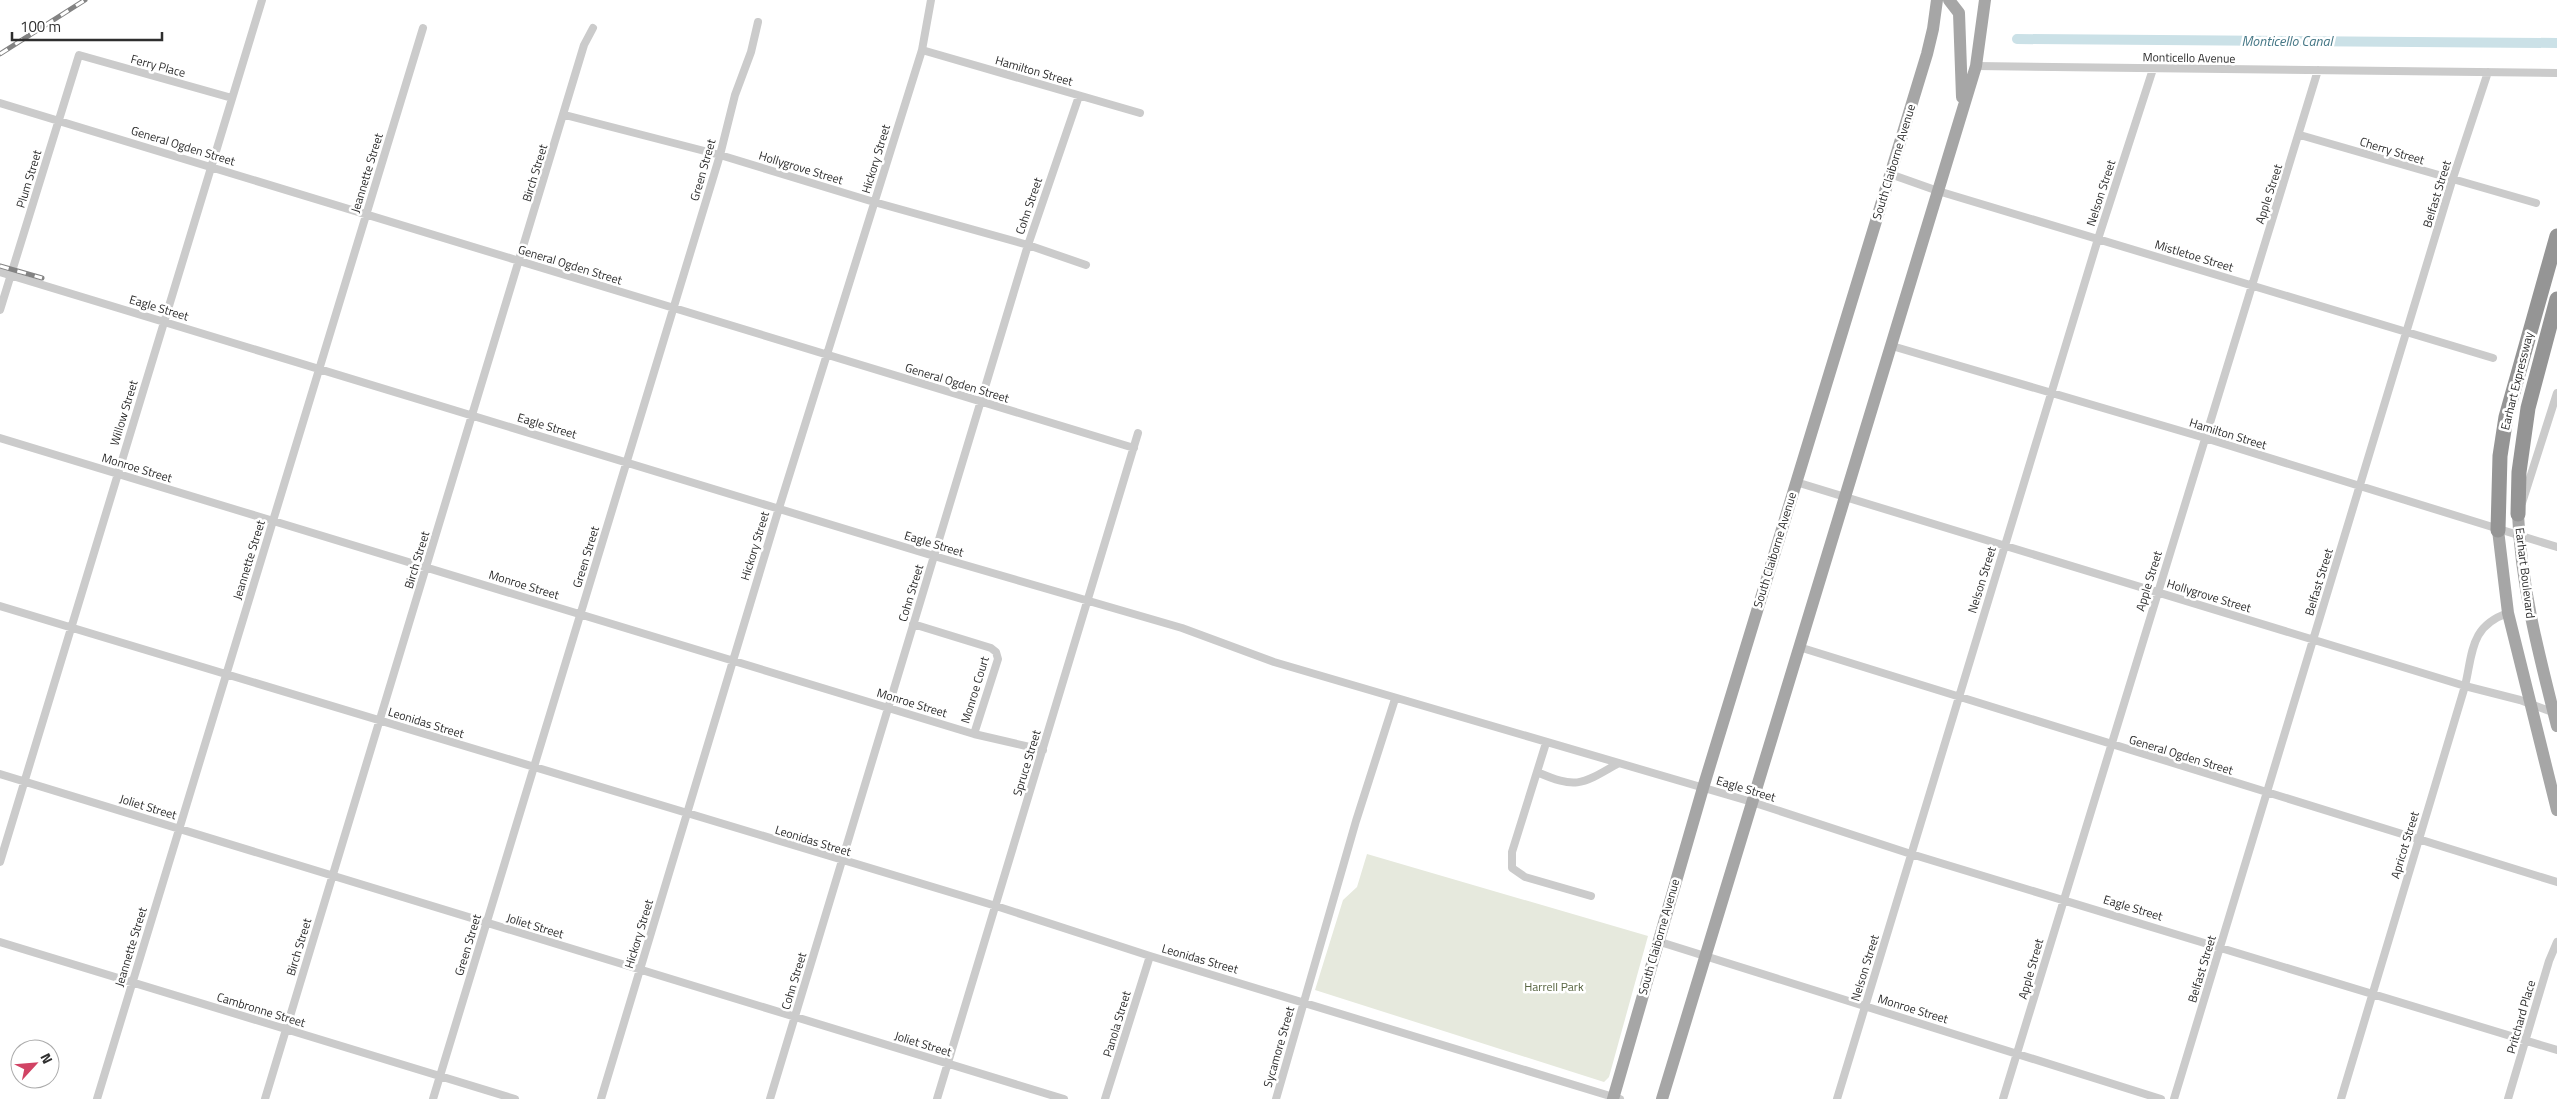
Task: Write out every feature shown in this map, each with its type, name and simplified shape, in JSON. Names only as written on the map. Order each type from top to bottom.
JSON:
[{"type":"highway","name":"Earhart Expressway","points":[[2498,530],[2500,456],[2506,417],[2557,236]]},
{"type":"highway","name":"Earhart Expressway","points":[[2518,514],[2519,472],[2528,408],[2557,299]]},
{"type":"main road","name":"South Claiborne Avenue","points":[[1615,1098],[1657,941],[1929,46],[1936,0]]},
{"type":"main road","points":[[1949,0],[1959,13],[1960,21],[1962,107]]},
{"type":"main road","points":[[1662,1099],[1976,66],[1985,0]]},
{"type":"main road","name":"Earhart Boulevard","points":[[2518,514],[2519,536],[2531,621],[2556,718]]},
{"type":"main road","name":"Earhart Boulevard","points":[[2498,530],[2508,613],[2557,810]]},
{"type":"street","name":"Willow Street","points":[[0,862],[262,0]]},
{"type":"street","name":"Hickory Street","points":[[600,1099],[779,508],[922,50],[931,0]]},
{"type":"street","name":"Green Street","points":[[433,1099],[720,155],[735,95],[751,52],[758,22]]},
{"type":"street","name":"Jeannette Street","points":[[97,1099],[423,28]]},
{"type":"street","name":"Birch Street","points":[[265,1099],[565,115],[584,45],[593,28]]},
{"type":"street","name":"Hamilton Street","points":[[922,50],[1140,113]]},
{"type":"street","name":"Ferry Place","points":[[79,55],[232,98]]},
{"type":"street","name":"Plum Street","points":[[0,310],[79,55]]},
{"type":"street","name":"Monticello Avenue","points":[[1976,66],[2488,72]]},
{"type":"street","name":"Nelson Street","points":[[1837,1099],[2098,239],[2153,69]]},
{"type":"street","name":"Apple Street","points":[[2004,1099],[2110,745],[2204,438],[2300,135],[2318,70]]},
{"type":"street","points":[[2488,72],[2557,72]]},
{"type":"street","name":"Belfast Street","points":[[2174,1099],[2452,181],[2488,72]]},
{"type":"street","name":"Cohn Street","points":[[770,1099],[890,708],[913,624],[1028,245],[1079,96]]},
{"type":"street","name":"General Ogden Street","points":[[0,103],[1134,448]]},
{"type":"street","name":"Hollygrove Street","points":[[565,115],[720,155],[874,202],[1028,245],[1086,265]]},
{"type":"street","name":"Cherry Street","points":[[2300,135],[2452,181],[2536,203]]},
{"type":"street","name":"Mistletoe Street","points":[[1890,174],[1938,191],[2252,285],[2407,334],[2493,358]]},
{"type":"street","name":"Eagle Street","points":[[0,272],[934,556],[1182,628],[1274,662],[1752,802],[1911,854],[2064,898],[2557,1050]]},
{"type":"street","name":"Hamilton Street","points":[[1892,346],[2204,438],[2557,547]]},
{"type":"street","name":"Earhart Boulevard","points":[[2518,514],[2557,393]]},
{"type":"street","name":"Spruce Street","points":[[937,1099],[1138,433]]},
{"type":"street","name":"Monroe Street","points":[[0,438],[974,734],[1043,750]]},
{"type":"street","name":"Hollygrove Street","points":[[1796,482],[2465,686],[2520,700],[2556,718]]},
{"type":"street","name":"Leonidas Street","points":[[0,606],[996,906],[1150,956],[1304,1001],[1615,1098]]},
{"type":"street","name":"Apricot Street","points":[[2340,1099],[2465,686],[2479,633],[2491,620],[2508,613]]},
{"type":"street","name":"Monroe Court","points":[[913,624],[991,648],[996,652],[998,659],[974,734]]},
{"type":"street","name":"General Ogden Street","points":[[1800,647],[1958,698],[2557,882]]},
{"type":"street","name":"Sycamore Street","points":[[1276,1099],[1356,821],[1395,699]]},
{"type":"street","points":[[1546,743],[1511,859],[1512,868],[1525,877],[1591,896]]},
{"type":"street","points":[[1537,772],[1560,782],[1575,784],[1617,764]]},
{"type":"street","name":"Joliet Street","points":[[0,774],[1064,1099]]},
{"type":"street","name":"Monroe Street","points":[[1657,941],[2161,1099]]},
{"type":"street","name":"Cambronne Street","points":[[0,942],[515,1099]]},
{"type":"street","name":"Pritchard Place","points":[[2508,1099],[2549,961],[2557,942]]},
{"type":"street","name":"Panola Street","points":[[1105,1099],[1150,956]]},
{"type":"green space","name":"Harrell Park","points":[[1367,854],[1648,936],[1609,1077],[1604,1082],[1315,990],[1343,900],[1357,887]]},
{"type":"waterway","name":"Monticello Canal","points":[[2017,39],[2557,43]]},
{"type":"railway","points":[[0,54],[85,0]]},
{"type":"railway","points":[[0,266],[42,278]]}]
